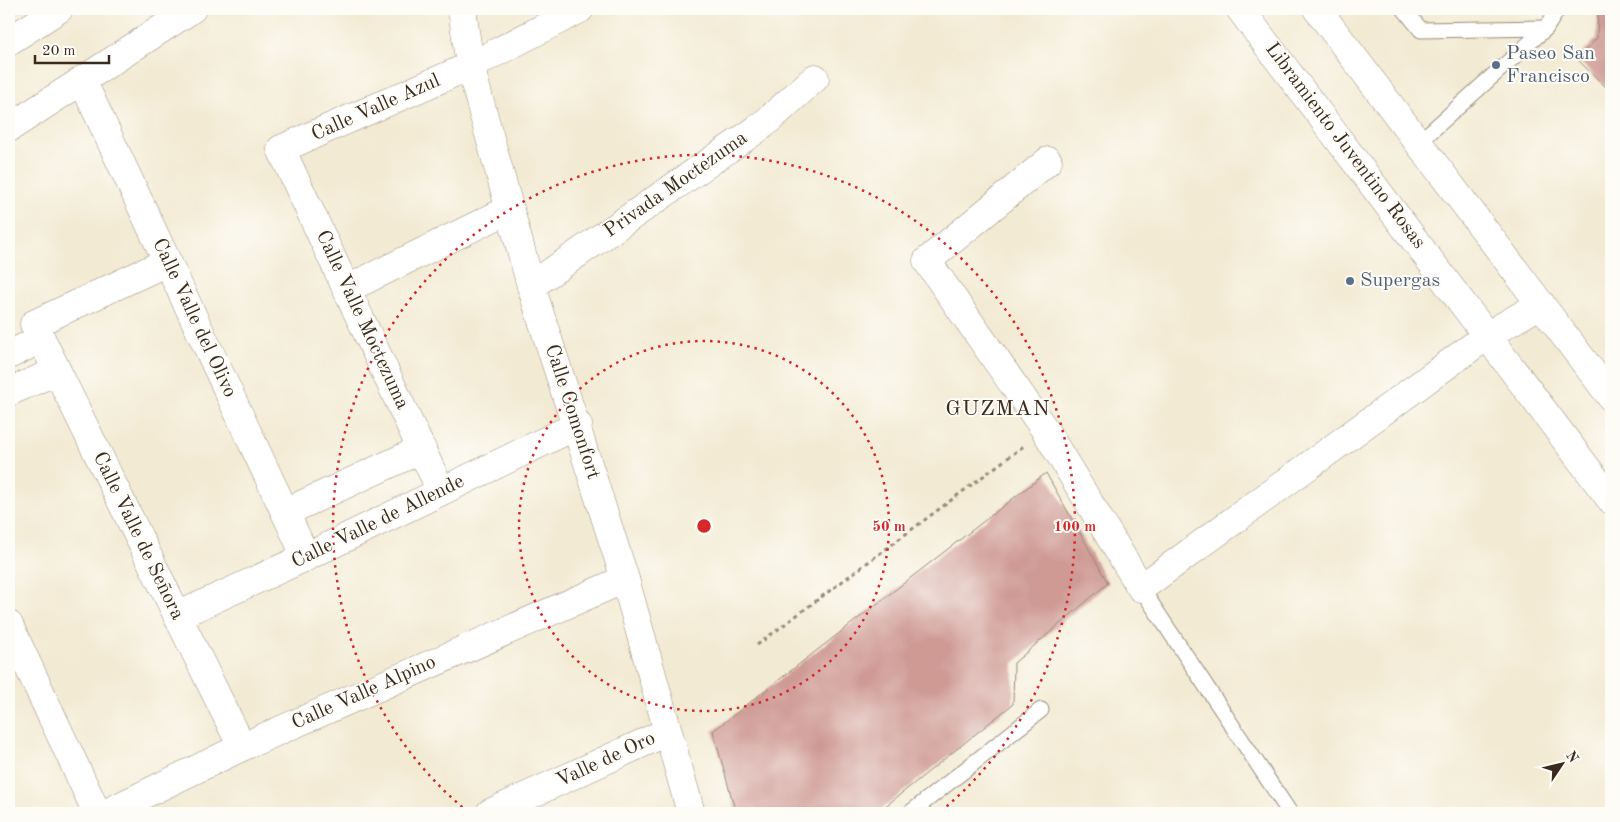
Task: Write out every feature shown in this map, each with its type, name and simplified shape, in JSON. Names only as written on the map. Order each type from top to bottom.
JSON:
[{"type":"street","points":[[9,41],[59,9]]},
{"type":"street","points":[[9,128],[192,9]]},
{"type":"street","name":"Calle Comonfort","points":[[462,9],[470,66],[531,286],[578,426],[625,579],[691,813]]},
{"type":"street","name":"Calle Valle Azul","points":[[281,149],[470,66],[580,9]]},
{"type":"street","name":"Libramiento Juventino Rosas","points":[[1240,9],[1611,500]]},
{"type":"street","points":[[1317,9],[1611,397]]},
{"type":"street","name":"Privada Moctezuma","points":[[531,286],[763,125],[815,78]]},
{"type":"street","name":"Calle Valle del Olivo","points":[[82,80],[306,558]]},
{"type":"street","name":"Calle Valle Moctezuma","points":[[281,149],[441,491]]},
{"type":"street","points":[[1048,161],[927,261],[1045,430],[1141,588],[1488,335],[1541,304]]},
{"type":"street","points":[[347,289],[510,209]]},
{"type":"street","points":[[9,355],[38,332],[167,262]]},
{"type":"street","name":"Calle Valle de Señora","points":[[38,332],[242,747]]},
{"type":"street","points":[[9,392],[57,371]]},
{"type":"street","name":"Calle Valle de Allende","points":[[177,616],[306,558],[578,426]]},
{"type":"street","points":[[286,512],[422,449]]},
{"type":"street","name":"Calle Valle Alpino","points":[[106,813],[242,747],[625,579]]},
{"type":"street","points":[[9,624],[97,813]]},
{"type":"street","name":"Valle de Oro","points":[[490,813],[667,732]]},
{"type":"lane","points":[[1404,9],[1421,30],[1546,28]]},
{"type":"lane","points":[[1418,143],[1546,28],[1558,9]]},
{"type":"lane","points":[[1141,588],[1290,813]]},
{"type":"lane","points":[[910,813],[1041,710]]},
{"type":"path","points":[[757,645],[1045,430]]},
{"type":"building","points":[[1598,9],[1611,9],[1611,92],[1577,59],[1597,38]]},
{"type":"building","points":[[1046,473],[1108,583],[1014,663],[1013,704],[877,813],[736,813],[713,731]]},
{"type":"place","name":"Paseo San Francisco","points":[[1496,65]]},
{"type":"place","name":"Supergas","points":[[1350,281]]},
{"type":"district","name":"GUZMAN","points":[[998,409]]}]
